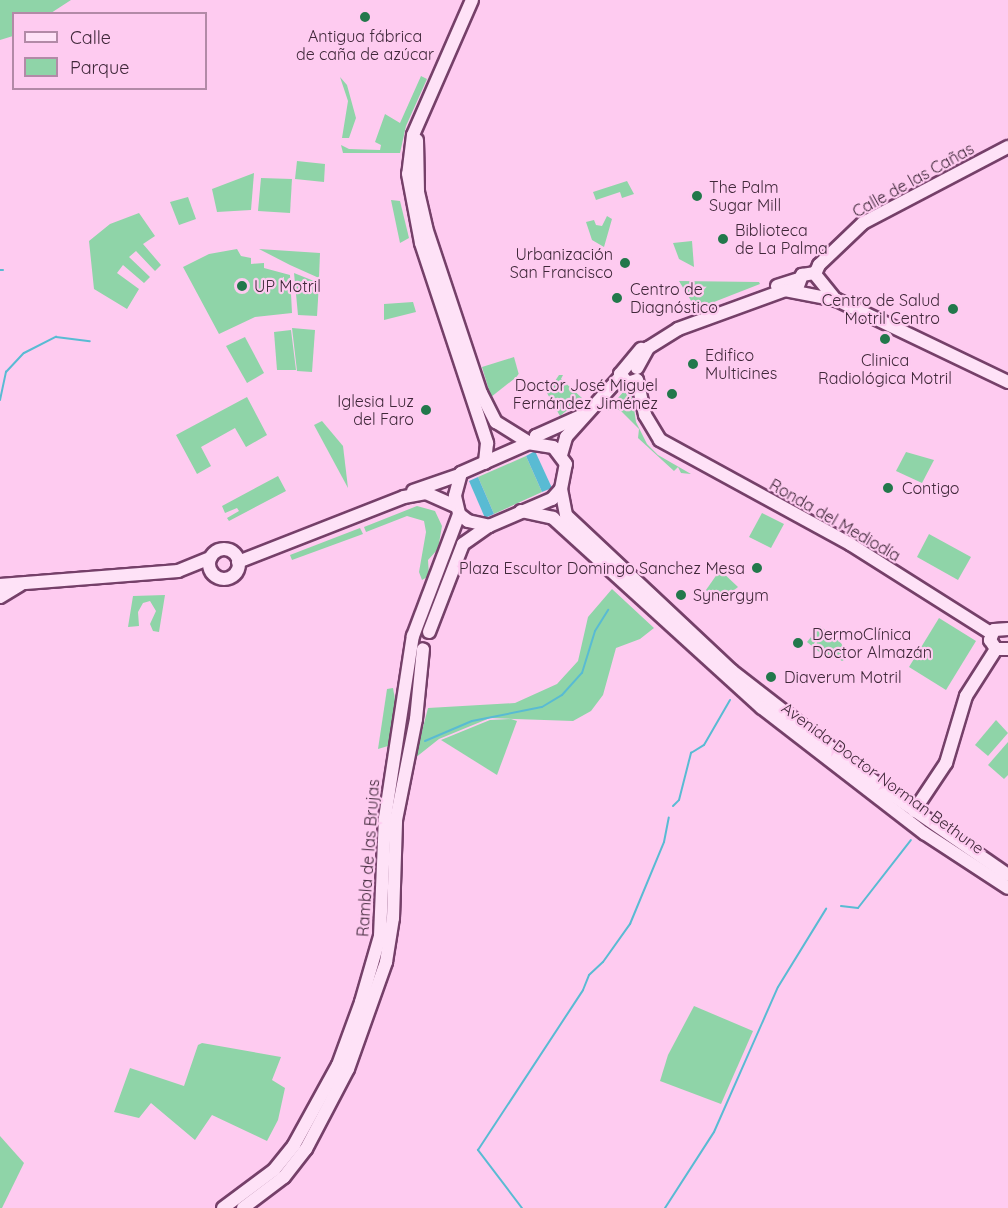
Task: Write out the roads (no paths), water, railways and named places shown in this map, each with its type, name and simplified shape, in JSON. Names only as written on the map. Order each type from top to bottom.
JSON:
[{"type":"main road","points":[[472,0],[419,124],[408,156],[412,210],[483,427],[487,443],[484,463]]},
{"type":"main road","points":[[419,124],[417,168],[424,220],[481,393],[496,422],[532,442],[553,447],[561,455],[566,437],[620,377],[628,383],[634,371],[668,325],[810,285],[1008,382]]},
{"type":"main road","name":"Calle de las Cañas","points":[[810,285],[863,223],[1008,147]]},
{"type":"main road","name":"Ronda del Mediodía","points":[[634,371],[645,415],[660,440],[850,544],[991,633]]},
{"type":"main road","points":[[178,571],[210,558],[222,550],[236,558],[404,497],[532,442],[536,436],[587,413]]},
{"type":"main road","name":"Avenida Doctor Norman Bethune","points":[[561,455],[566,475],[561,489],[566,515],[732,670],[914,812],[1008,875]]},
{"type":"main road","name":"Rambla de las Brujas","points":[[223,1208],[274,1170],[294,1145],[338,1065],[355,1020],[380,936],[385,818],[420,639],[457,510],[459,475]]},
{"type":"main road","name":"Rambla de las Brujas","points":[[243,1208],[284,1177],[306,1149],[348,1070],[386,962],[393,918],[396,820],[416,719],[420,639],[463,544],[489,526],[552,498],[561,489]]},
{"type":"main road","points":[[404,497],[426,493],[457,510],[468,521],[489,526]]},
{"type":"main road","name":"Avenida Doctor Norman Bethune","points":[[521,512],[553,518],[762,708],[924,832],[1008,888]]},
{"type":"main road","points":[[210,558],[213,574]]},
{"type":"main road","points":[[0,585],[32,580],[178,571],[213,574],[222,579],[231,577],[236,558]]},
{"type":"main road","points":[[0,597],[32,580]]},
{"type":"main road","points":[[914,812],[946,763],[966,696],[1002,649],[990,640],[991,633],[1001,627],[1008,629]]},
{"type":"water","points":[[535,451],[552,488],[542,492],[526,456]]},
{"type":"water","points":[[478,477],[494,514],[485,518],[469,481]]},
{"type":"waterway","points":[[0,400],[6,372],[24,353],[56,337],[90,341]]},
{"type":"waterway","points":[[425,741],[472,721],[542,707],[562,695],[582,673],[595,631],[608,610]]},
{"type":"waterway","points":[[673,806],[679,800],[691,753],[704,745],[730,700]]},
{"type":"waterway","points":[[522,1208],[478,1150],[583,990],[589,975],[603,962],[630,924],[664,842],[669,817]]},
{"type":"waterway","points":[[841,906],[858,908],[911,840]]},
{"type":"waterway","points":[[665,1208],[714,1132],[778,987],[826,909]]},
{"type":"place","name":"Antigua fábrica de caña de azúcar","points":[[365,17]]},
{"type":"place","name":"The Palm Sugar Mill","points":[[697,196]]},
{"type":"place","name":"Biblioteca de La Palma","points":[[723,239]]},
{"type":"place","name":"Urbanización San Francisco","points":[[625,263]]},
{"type":"place","name":"UP Motril","points":[[242,286]]},
{"type":"place","name":"Centro de Diagnóstico","points":[[617,298]]},
{"type":"place","name":"Centro de Salud Motril Centro","points":[[953,309]]},
{"type":"place","name":"Clinica Radiológica Motril","points":[[885,339]]},
{"type":"place","name":"Edifico Multicines","points":[[693,364]]},
{"type":"place","name":"Doctor José Miguel Fernández Jiménez","points":[[672,394]]},
{"type":"place","name":"Iglesia Luz del Faro","points":[[426,410]]},
{"type":"place","name":"Contigo","points":[[888,488]]},
{"type":"place","name":"Plaza Escultor Domingo Sanchez Mesa","points":[[757,568]]},
{"type":"place","name":"Synergym","points":[[681,595]]},
{"type":"place","name":"DermoClínica Doctor Almazán","points":[[798,643]]},
{"type":"place","name":"Diaverum Motril","points":[[771,677]]}]
